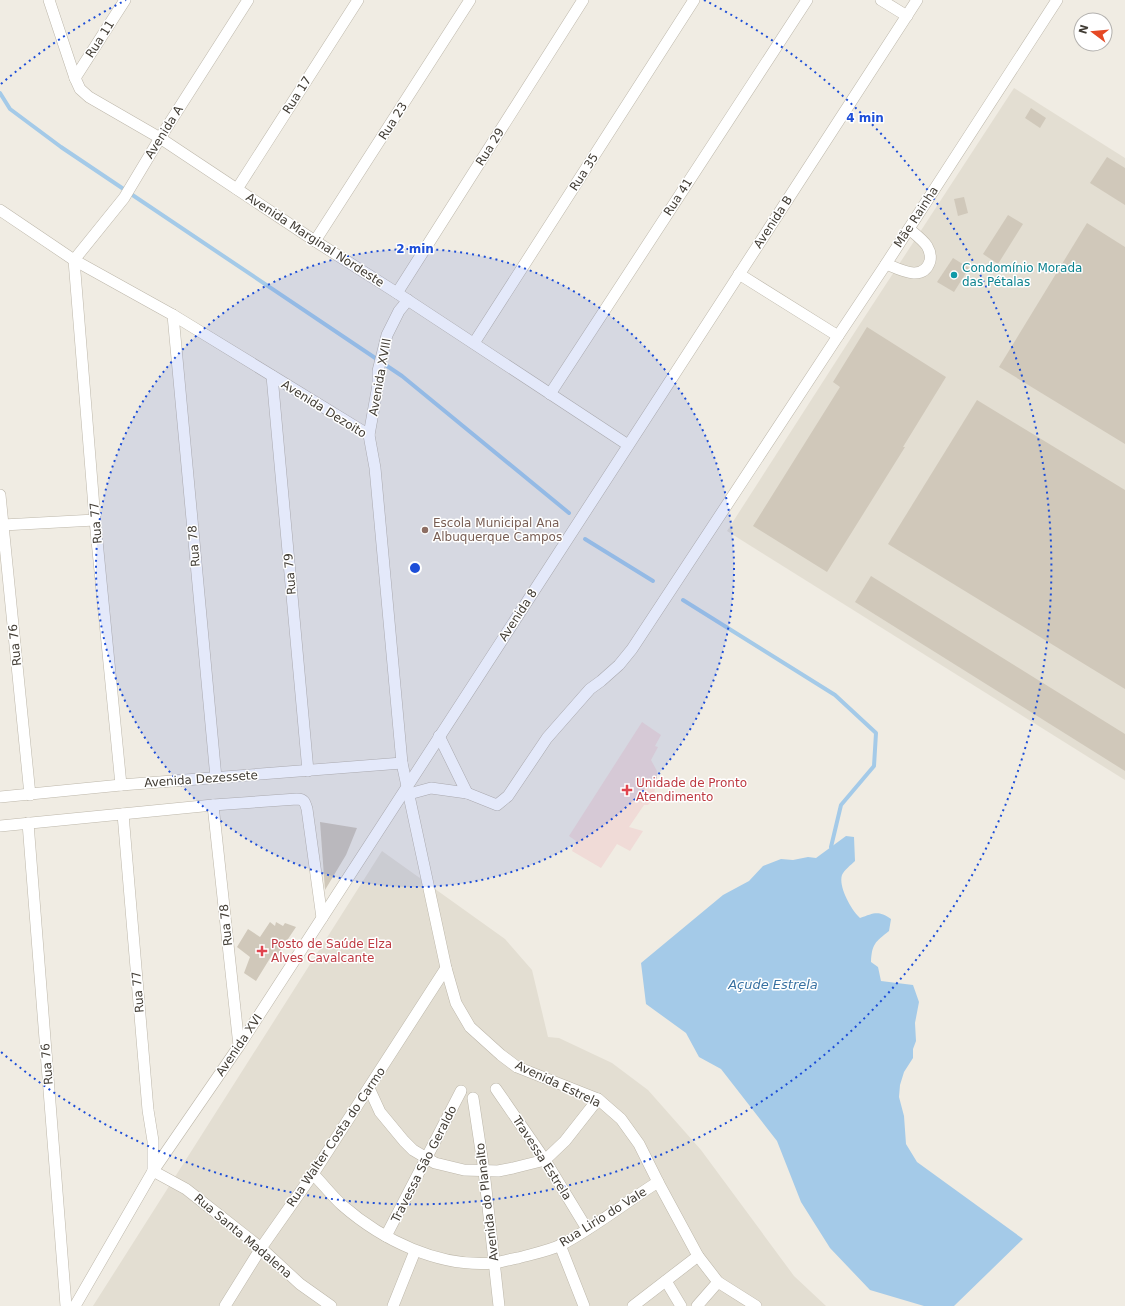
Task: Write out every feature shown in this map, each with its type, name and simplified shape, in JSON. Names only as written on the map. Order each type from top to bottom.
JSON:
[{"type":"street","name":"Avenida Marginal Nordeste","points":[[49,0],[74,78],[80,89],[89,97],[160,138],[315,241],[628,444]]},
{"type":"street","name":"Rua 11","points":[[74,78],[125,0]]},
{"type":"street","name":"Avenida A","points":[[74,260],[124,198],[160,138],[248,0]]},
{"type":"street","name":"Rua 17","points":[[237,189],[358,0]]},
{"type":"street","name":"Rua 23","points":[[315,241],[470,0]]},
{"type":"street","name":"Rua 29","points":[[397,293],[583,0]]},
{"type":"street","name":"Rua 35","points":[[474,343],[694,0]]},
{"type":"street","name":"Rua 41","points":[[550,394],[807,0]]},
{"type":"street","points":[[882,0],[907,16]]},
{"type":"street","name":"Avenida B","points":[[628,444],[917,0]]},
{"type":"street","name":"Mãe Rainha","points":[[467,793],[497,805],[508,796],[547,738],[590,688],[619,665],[632,649],[909,229],[1057,0]]},
{"type":"street","name":"Avenida Dezoito","points":[[0,210],[74,260],[173,314],[369,435],[375,468],[402,763],[408,790]]},
{"type":"street","points":[[886,264],[913,274],[922,271],[929,264],[930,259],[927,246],[909,229]]},
{"type":"street","name":"Rua 77","points":[[74,260],[95,520],[121,785]]},
{"type":"street","points":[[739,274],[838,336]]},
{"type":"street","name":"Avenida XVIII","points":[[369,435],[378,385],[378,371],[386,335],[399,311],[408,300]]},
{"type":"street","name":"Rua 78","points":[[173,314],[216,778]]},
{"type":"street","name":"Rua 79","points":[[272,376],[308,771]]},
{"type":"street","name":"Avenida 8","points":[[408,790],[440,736],[628,444]]},
{"type":"street","name":"Rua 76","points":[[0,495],[30,795]]},
{"type":"street","points":[[3,525],[95,520]]},
{"type":"street","points":[[440,736],[467,793]]},
{"type":"street","name":"Avenida Dezessete","points":[[0,797],[121,785],[402,763]]},
{"type":"street","points":[[408,790],[431,788],[467,793]]},
{"type":"street","name":"Avenida XVI","points":[[75,1306],[153,1171],[239,1046],[322,918],[408,790]]},
{"type":"street","name":"Avenida Estrela","points":[[408,790],[446,968],[456,1004],[470,1027],[517,1067],[598,1099],[621,1118],[639,1144],[698,1256],[718,1282],[756,1306]]},
{"type":"street","points":[[0,826],[213,805],[299,799],[304,801],[306,804],[322,918]]},
{"type":"street","name":"Rua 78","points":[[213,805],[239,1046]]},
{"type":"street","name":"Rua 77","points":[[123,814],[148,1110],[153,1141],[153,1171]]},
{"type":"street","name":"Rua 76","points":[[28,823],[66,1306]]},
{"type":"street","name":"Rua Walter Costa do Carmo","points":[[225,1306],[261,1248],[313,1174],[446,968]]},
{"type":"street","points":[[369,1088],[380,1112],[413,1150],[435,1163],[456,1169],[484,1171],[513,1168],[545,1160],[569,1137],[598,1099]]},
{"type":"street","name":"Travessa Estrela","points":[[496,1089],[545,1160],[587,1229]]},
{"type":"street","name":"Travessa São Geraldo","points":[[386,1236],[461,1091]]},
{"type":"street","name":"Avenida do Planalto","points":[[474,1098],[484,1171],[499,1306]]},
{"type":"street","name":"Rua Santa Madalena","points":[[153,1171],[186,1189],[261,1248],[300,1284],[330,1306]]},
{"type":"street","name":"Rua Lirio do Vale","points":[[313,1174],[341,1204],[368,1225],[386,1236],[416,1251],[448,1260],[474,1263],[494,1263],[541,1252],[560,1245],[658,1182]]},
{"type":"street","points":[[560,1245],[584,1306]]},
{"type":"street","points":[[393,1306],[416,1251]]},
{"type":"street","points":[[633,1306],[698,1256]]},
{"type":"street","points":[[666,1281],[681,1306]]},
{"type":"street","points":[[697,1306],[718,1282]]},
{"type":"shaded area","points":[[1014,88],[1125,158],[1125,780],[727,531]]},
{"type":"shaded area","name":"Unidade de Pronto Atendimento","points":[[642,722],[661,735],[655,746],[658,747],[651,760],[657,771],[657,784],[653,795],[655,797],[648,805],[644,805],[629,827],[643,831],[630,851],[617,844],[601,868],[572,851],[576,841],[569,836]]},
{"type":"shaded area","points":[[382,851],[505,939],[532,970],[548,1037],[559,1038],[612,1063],[648,1090],[701,1150],[794,1276],[826,1306],[93,1306]]},
{"type":"water","name":"Açude Estrela","points":[[846,836],[854,837],[855,861],[842,875],[842,886],[846,898],[860,918],[879,913],[891,919],[889,931],[877,941],[873,947],[871,962],[878,967],[881,981],[913,985],[919,1002],[915,1023],[916,1041],[913,1049],[913,1058],[904,1072],[900,1085],[899,1097],[904,1116],[906,1144],[917,1162],[1023,1239],[954,1306],[924,1306],[870,1290],[830,1248],[801,1202],[777,1141],[721,1069],[699,1057],[686,1033],[646,1004],[641,963],[723,895],[749,881],[763,866],[781,859],[793,860],[808,857],[816,858]]},
{"type":"building","points":[[1031,108],[1046,118],[1040,128],[1025,118]]},
{"type":"building","points":[[1107,157],[1125,168],[1125,205],[1090,183]]},
{"type":"building","points":[[964,197],[968,213],[958,216],[954,199]]},
{"type":"building","points":[[1008,215],[1023,224],[998,264],[983,254]]},
{"type":"building","points":[[1087,223],[1125,247],[1125,444],[999,367]]},
{"type":"building","name":"Condomínio Morada das Pétalas","points":[[953,258],[969,268],[954,292],[937,282]]},
{"type":"building","points":[[867,327],[946,377],[903,447],[905,447],[827,572],[753,526],[840,387],[833,382]]},
{"type":"building","points":[[977,400],[1125,490],[1125,689],[888,544]]},
{"type":"building","points":[[871,576],[1125,734],[1125,771],[855,602]]},
{"type":"building","points":[[320,822],[357,828],[346,855],[325,890]]},
{"type":"building","name":"Posto de Saúde Elza Alves Cavalcante","points":[[270,922],[275,926],[276,922],[283,926],[285,923],[296,927],[276,957],[272,955],[256,981],[244,973],[250,957],[237,947],[248,929],[260,937]]},
{"type":"waterway","points":[[0,93],[10,109],[61,147],[402,376],[569,513]]},
{"type":"waterway","points":[[585,539],[653,581]]},
{"type":"waterway","points":[[683,600],[835,695],[876,733],[874,766],[841,805],[831,847]]},
{"type":"place","name":"Condomínio Morada das Pétalas","points":[[954,275]]},
{"type":"place","name":"Escola Municipal Ana Albuquerque Campos","points":[[425,530]]},
{"type":"place","name":"Unidade de Pronto Atendimento","points":[[627,790]]},
{"type":"place","name":"Posto de Saúde Elza Alves Cavalcante","points":[[262,951]]}]
